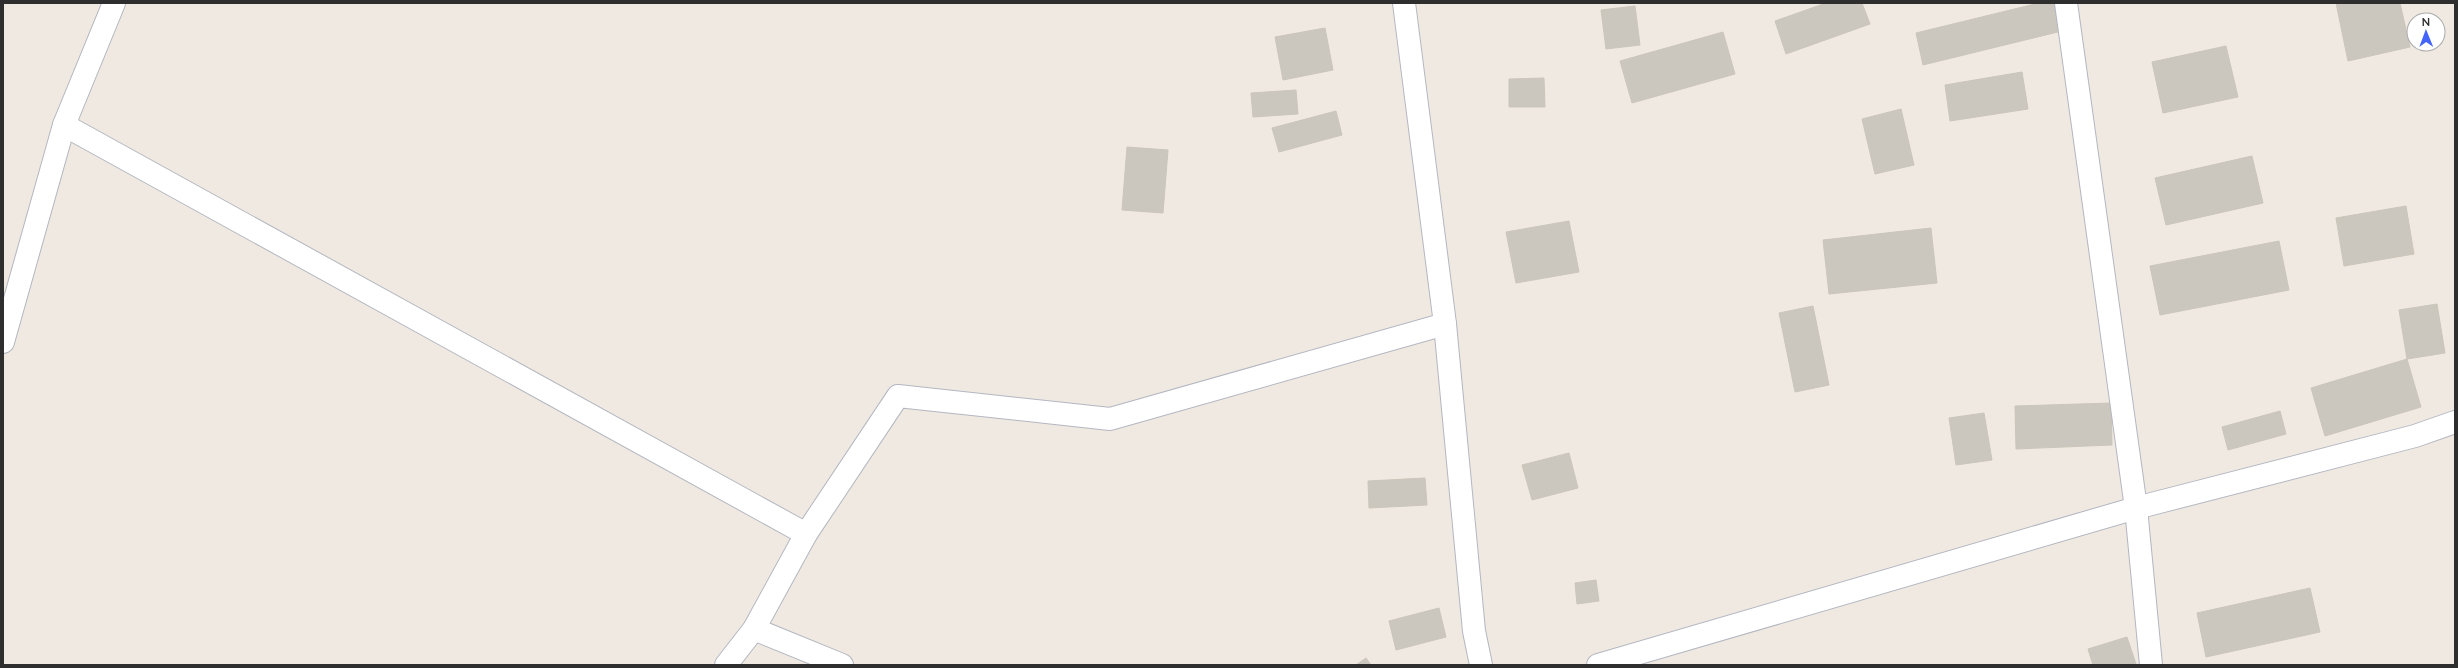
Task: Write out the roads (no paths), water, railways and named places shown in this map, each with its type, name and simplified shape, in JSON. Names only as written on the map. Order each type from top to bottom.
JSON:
[{"type":"street","points":[[3,342],[64,125],[114,3]]},
{"type":"street","points":[[1404,3],[1445,324],[1474,631],[1480,665]]},
{"type":"street","points":[[2066,3],[2136,508],[2151,665]]},
{"type":"street","points":[[64,125],[806,534]]},
{"type":"street","points":[[726,665],[754,629],[806,534],[898,396],[1110,419],[1445,324]]},
{"type":"street","points":[[1598,665],[2136,508],[2415,436],[2455,422]]},
{"type":"street","points":[[754,629],[842,665]]}]
